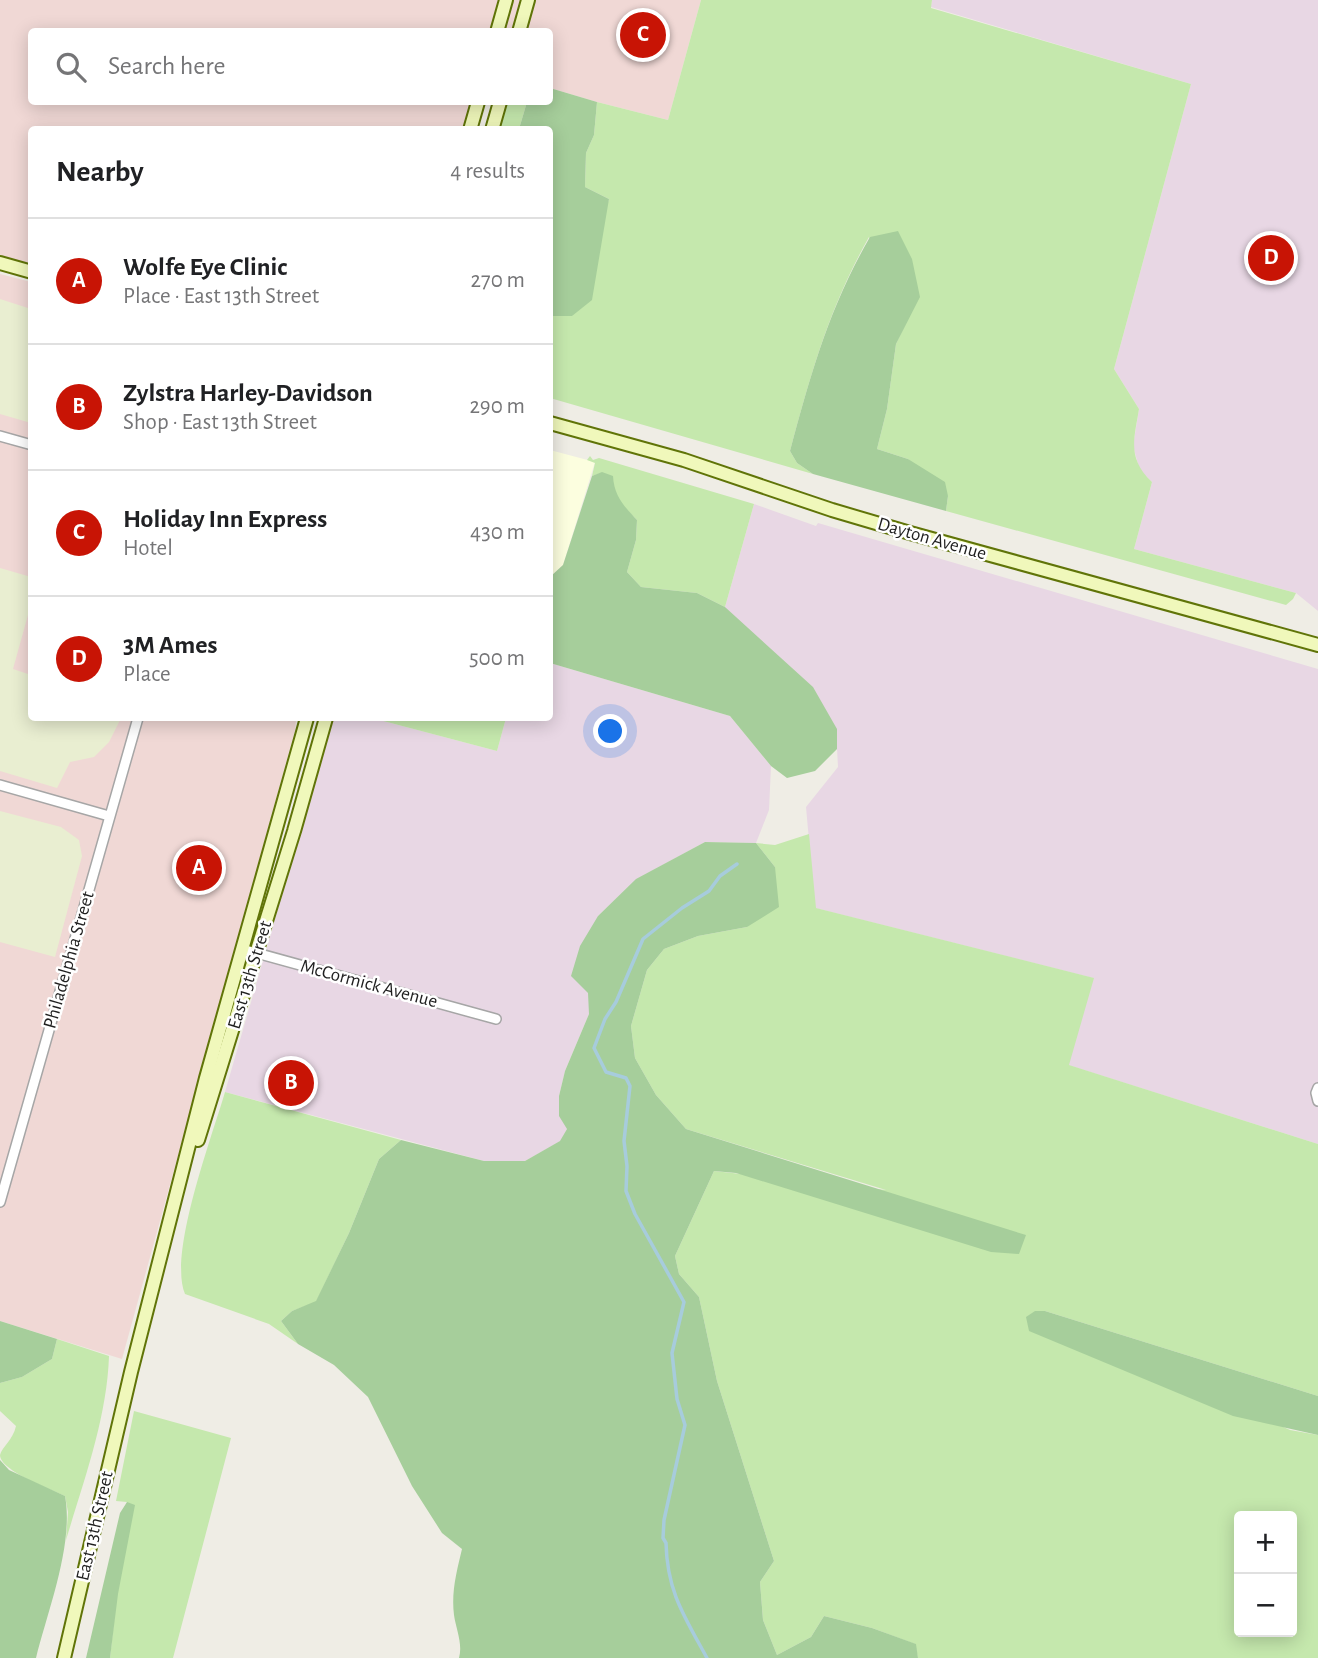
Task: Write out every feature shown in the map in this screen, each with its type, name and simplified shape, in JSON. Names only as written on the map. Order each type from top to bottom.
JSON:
[{"type":"main road","points":[[498,28],[506,0]]},
{"type":"main road","points":[[520,28],[527,0]]},
{"type":"main road","points":[[471,126],[477,105]]},
{"type":"main road","points":[[493,126],[499,105]]},
{"type":"main road","points":[[0,263],[28,271]]},
{"type":"main road","name":"Dayton Avenue","points":[[553,424],[684,460],[910,533],[1318,645]]},
{"type":"main road","name":"East 13th Street","points":[[64,1658],[128,1385],[206,1078],[306,721]]},
{"type":"main road","name":"East 13th Street","points":[[168,1231],[256,953],[325,721]]},
{"type":"street","points":[[0,436],[28,444]]},
{"type":"street","name":"Philadelphia Street","points":[[0,1202],[137,721]]},
{"type":"street","points":[[0,785],[109,816]]},
{"type":"street","name":"McCormick Avenue","points":[[242,949],[496,1019]]},
{"type":"street","points":[[1318,1088],[1318,1101]]},
{"type":"shaded area","points":[[0,0],[701,0],[668,120],[553,89],[553,28],[28,28],[28,105],[471,105],[465,126],[28,126],[28,263],[0,255]]},
{"type":"shaded area","points":[[932,0],[1318,0],[1318,611],[1296,593],[1134,549],[1152,482],[1140,471],[1133,446],[1139,409],[1114,369],[1191,84],[931,7]]},
{"type":"shaded area","points":[[0,274],[28,281],[28,721],[296,721],[122,1359],[0,1321]]},
{"type":"shaded area","points":[[0,299],[28,308],[28,422],[0,414]]},
{"type":"shaded area","points":[[553,451],[595,462],[563,565],[553,574]]},
{"type":"shaded area","points":[[754,504],[816,526],[818,523],[1318,669],[1318,1144],[1068,1065],[1093,978],[815,908],[806,807],[838,767],[836,729],[725,607]]},
{"type":"shaded area","points":[[0,568],[28,576],[28,615],[13,669],[28,674],[28,721],[120,721],[109,742],[94,757],[70,762],[57,788],[0,771]]},
{"type":"shaded area","points":[[553,664],[730,716],[771,766],[769,810],[756,843],[705,842],[637,879],[598,916],[589,1014],[565,1071],[559,1096],[567,1129],[561,1141],[525,1161],[484,1161],[225,1092],[332,721],[383,721],[497,751],[505,721],[553,721]]},
{"type":"shaded area","points":[[0,811],[61,827],[79,840],[82,856],[55,957],[0,942]]},
{"type":"green space","points":[[701,0],[932,0],[931,8],[1191,84],[1114,369],[1139,409],[1134,448],[1139,465],[1152,482],[1134,549],[1296,593],[1293,599],[1286,605],[946,511],[948,496],[908,459],[877,449],[887,409],[896,344],[906,323],[869,237],[832,315],[790,451],[797,463],[813,474],[553,399],[553,316],[572,316],[609,199],[585,187],[586,153],[594,135],[597,102],[668,120]]},
{"type":"green space","points":[[553,89],[597,102],[594,135],[586,153],[585,187],[609,199],[592,300],[572,316],[553,316],[553,126],[520,126],[526,105],[553,105]]},
{"type":"green space","points":[[504,105],[526,105],[520,126],[499,126]]},
{"type":"green space","points":[[898,231],[912,259],[920,297],[896,344],[887,409],[877,449],[908,459],[945,482],[948,496],[946,511],[813,474],[797,463],[790,451],[823,341],[843,289],[870,237]]},
{"type":"green space","points":[[590,456],[593,460],[599,458],[754,504],[725,607],[697,593],[641,587],[627,572],[636,540],[637,520],[621,504],[601,473],[592,476],[595,463],[587,460]]},
{"type":"green space","points":[[602,472],[613,476],[618,495],[637,520],[636,540],[627,572],[641,587],[697,593],[725,607],[813,687],[837,729],[837,749],[815,771],[787,778],[771,766],[730,716],[553,664],[553,574],[563,565],[592,476]]},
{"type":"green space","points":[[383,721],[505,721],[497,751]]},
{"type":"green space","points":[[809,834],[816,908],[1094,978],[1069,1065],[1318,1144],[1318,1396],[1045,1311],[1035,1311],[1290,1430],[1318,1435],[1318,1658],[918,1658],[915,1644],[872,1628],[824,1616],[811,1637],[777,1655],[763,1620],[760,1582],[774,1561],[717,1381],[699,1297],[679,1274],[675,1256],[714,1171],[886,1190],[686,1129],[656,1095],[635,1058],[631,1026],[647,970],[664,949],[698,936],[747,927],[775,867],[756,843],[775,845]]},
{"type":"green space","points":[[705,842],[756,843],[775,867],[779,907],[747,927],[698,936],[664,949],[647,970],[631,1026],[635,1058],[656,1095],[686,1129],[1026,1235],[1019,1254],[991,1252],[736,1173],[714,1171],[675,1256],[679,1274],[699,1297],[717,1381],[774,1561],[760,1582],[763,1620],[777,1655],[811,1637],[824,1616],[872,1628],[916,1644],[918,1658],[459,1658],[460,1642],[453,1598],[462,1549],[442,1533],[412,1486],[368,1397],[334,1365],[298,1344],[281,1321],[292,1311],[316,1301],[349,1233],[379,1159],[401,1140],[484,1161],[525,1161],[560,1141],[567,1129],[559,1116],[559,1096],[565,1071],[589,1014],[588,993],[571,976],[580,946],[598,916],[636,879]]},
{"type":"green space","points":[[225,1092],[401,1140],[379,1159],[349,1233],[316,1302],[292,1311],[281,1321],[298,1344],[269,1324],[185,1294],[181,1276],[187,1224]]},
{"type":"green space","points":[[1035,1311],[1045,1311],[1318,1396],[1318,1435],[1233,1416],[1029,1331],[1026,1317]]},
{"type":"green space","points":[[0,1321],[57,1339],[52,1359],[22,1377],[0,1383]]},
{"type":"green space","points":[[57,1339],[109,1356],[99,1426],[66,1540],[68,1512],[65,1496],[17,1473],[2,1461],[0,1455],[16,1426],[0,1411],[0,1383],[22,1377],[52,1359]]},
{"type":"green space","points":[[134,1411],[231,1438],[173,1658],[110,1658],[127,1502],[116,1501]]},
{"type":"green space","points":[[0,1460],[9,1470],[65,1496],[67,1515],[63,1556],[36,1658],[0,1658]]},
{"type":"green space","points":[[127,1502],[135,1505],[118,1594],[110,1658],[86,1658],[120,1513]]},
{"type":"waterway","points":[[707,1658],[678,1603],[663,1538],[664,1520],[685,1425],[677,1399],[672,1353],[684,1302],[635,1214],[626,1191],[624,1141],[630,1086],[626,1078],[606,1072],[594,1048],[643,939],[682,908],[709,891],[720,876],[737,864]]},
{"type":"place","name":"Holiday Inn Express","points":[[643,35]]},
{"type":"place","name":"3M Ames","points":[[1271,258]]},
{"type":"place","name":"Wolfe Eye Clinic","points":[[199,868]]},
{"type":"place","name":"Zylstra Harley-Davidson","points":[[291,1083]]}]
